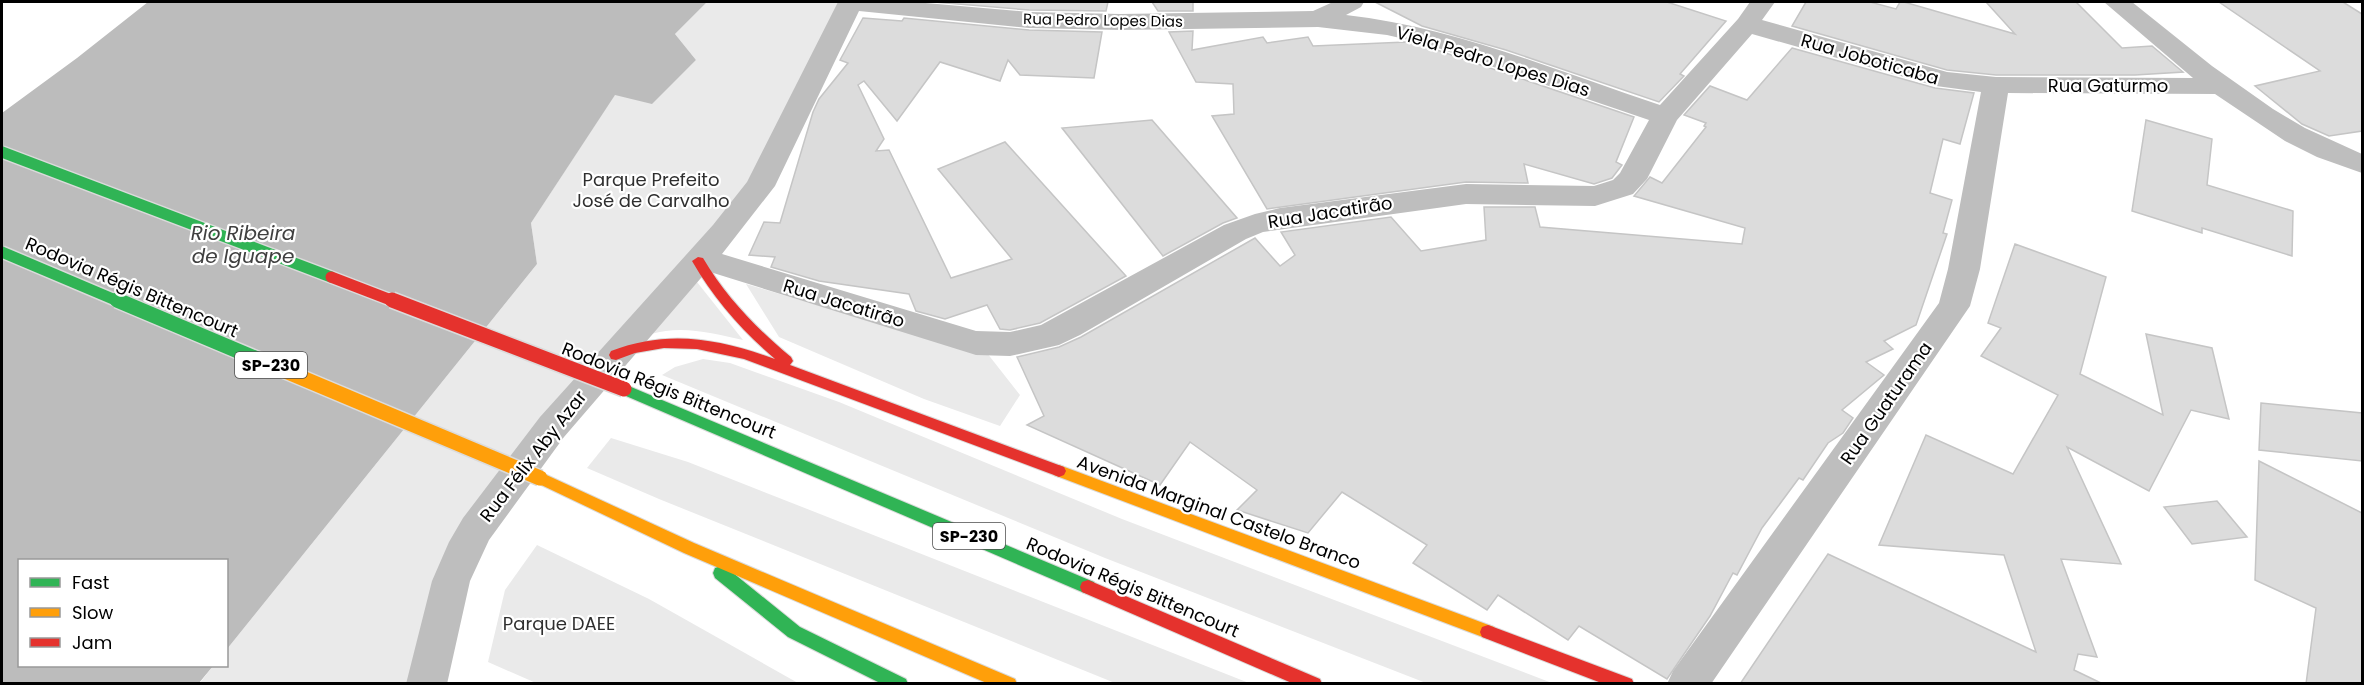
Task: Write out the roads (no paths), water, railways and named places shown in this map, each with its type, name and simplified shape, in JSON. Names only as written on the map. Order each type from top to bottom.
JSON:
[{"type":"main road","name":"Rodovia Régis Bittencourt","points":[[2,152],[624,389],[1314,684]]},
{"type":"main road","name":"Rodovia Régis Bittencourt","points":[[2,252],[540,478],[689,548],[1009,684]]},
{"type":"main road","name":"Avenida Marginal Castelo Branco","points":[[699,260],[705,276],[757,337],[801,373]]},
{"type":"main road","name":"Avenida Marginal Castelo Branco","points":[[616,355],[646,343],[680,343],[718,347],[801,373],[900,413],[1626,684]]},
{"type":"main road","points":[[689,548],[794,632],[900,684]]},
{"type":"street","name":"Rua Pedro Lopes Dias","points":[[851,2],[1070,22],[1318,20],[1352,2]]},
{"type":"street","name":"Rua Félix Aby Azar","points":[[426,684],[451,581],[462,553],[476,529],[552,427],[699,260],[760,186],[851,2]]},
{"type":"street","points":[[2117,2],[2220,86],[2307,141],[2362,164]]},
{"type":"street","name":"Rua Jacatirão","points":[[699,260],[960,339],[992,344],[1030,341],[1068,327],[1235,232],[1255,224],[1291,216],[1466,194],[1575,196],[1609,193],[1623,187],[1632,179],[1665,116],[1754,13]]},
{"type":"street","name":"Rua Joboticaba","points":[[1754,13],[1946,80],[1996,85]]},
{"type":"street","name":"Viela Pedro Lopes Dias","points":[[1318,20],[1387,27],[1434,38],[1665,116]]},
{"type":"street","name":"Rua Gaturmo","points":[[1996,85],[2220,86]]},
{"type":"street","name":"Rua Guaturama","points":[[1688,684],[1954,306],[1964,269],[1996,85]]},
{"type":"water","name":"Rio Ribeira de Iguape","points":[[148,2],[707,2],[675,34],[696,60],[652,104],[615,95],[531,223],[537,264],[228,648],[228,559],[18,559],[18,667],[212,667],[199,683],[2,683],[2,113]]},
{"type":"park label","name":"Parque Prefeito José de Carvalho","points":[[651,189]]},
{"type":"park label","name":"Parque DAEE","points":[[559,623]]}]
